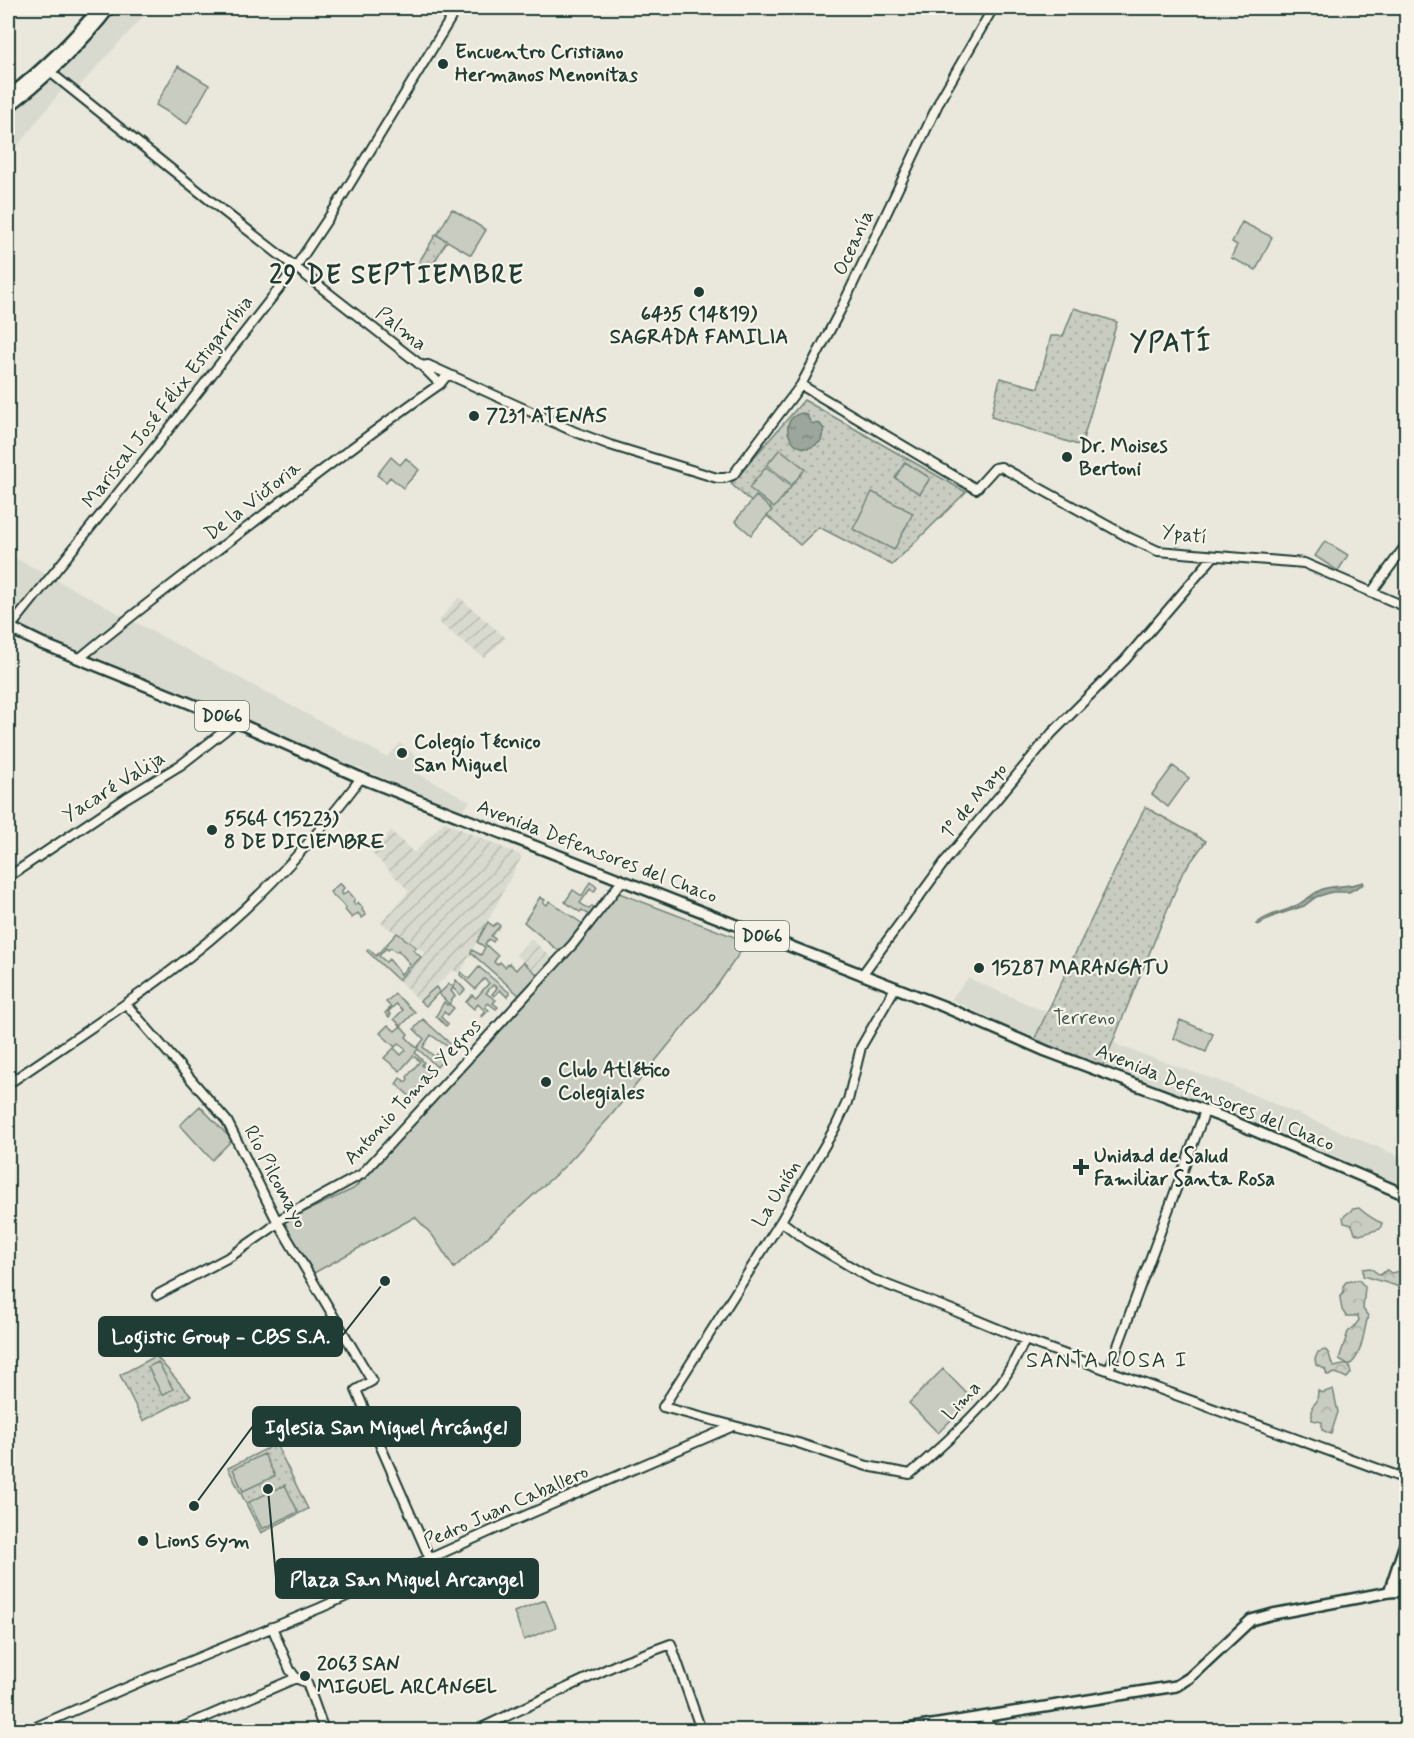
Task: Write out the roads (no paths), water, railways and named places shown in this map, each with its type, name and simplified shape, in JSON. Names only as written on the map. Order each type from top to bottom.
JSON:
[{"type":"highway","points":[[8,97],[76,34],[99,8]]},
{"type":"highway","points":[[8,107],[50,72],[109,8]]},
{"type":"highway","name":"Avenida Defensores del Chaco","points":[[8,629],[43,644]]},
{"type":"main road","name":"Avenida Defensores del Chaco","points":[[43,644],[236,722],[362,778],[945,1006],[1046,1051],[1205,1111],[1407,1195]]},
{"type":"main road","points":[[1398,1591],[1407,1541]]},
{"type":"main road","points":[[1398,1591],[1407,1566]]},
{"type":"main road","points":[[901,1731],[1176,1686],[1190,1678],[1251,1620],[1398,1591]]},
{"type":"street","name":"Mariscal José Félix Estigarribia","points":[[8,629],[155,447],[295,268],[337,205],[457,8]]},
{"type":"street","name":"Oceanía","points":[[725,478],[733,474],[801,385],[841,309],[946,87],[993,8]]},
{"type":"street","name":"Palma","points":[[50,72],[295,268],[422,366],[428,365],[601,441],[648,458],[725,478]]},
{"type":"street","points":[[422,366],[440,384]]},
{"type":"street","name":"De la Victoria","points":[[80,658],[124,621],[376,428],[440,384],[448,374]]},
{"type":"street","name":"Ypatí","points":[[801,385],[976,489],[995,468],[1001,467],[1158,551],[1304,563],[1407,607]]},
{"type":"street","points":[[1372,591],[1407,545]]},
{"type":"street","name":"1º de Mayo","points":[[862,975],[946,860],[1052,733],[1125,660],[1214,556]]},
{"type":"street","name":"Yacaré Valija","points":[[8,877],[126,798],[182,764],[236,722]]},
{"type":"street","points":[[8,1084],[126,1004],[225,927],[323,827],[362,778]]},
{"type":"street","name":"Antonio Tomas Yegros","points":[[157,1295],[231,1256],[282,1218],[362,1174],[560,959],[588,927],[622,881]]},
{"type":"street","name":"La Unión","points":[[732,1427],[663,1407],[781,1221],[836,1126],[848,1100],[861,1047],[896,988]]},
{"type":"street","name":"Río Pilcomayo","points":[[126,1004],[227,1121],[278,1223],[372,1381],[356,1390],[430,1559]]},
{"type":"street","points":[[1109,1370],[1205,1111]]},
{"type":"street","points":[[781,1221],[807,1241],[872,1279],[1025,1340],[1407,1479]]},
{"type":"street","name":"Lima","points":[[732,1427],[798,1443],[867,1466],[910,1474],[940,1448],[994,1392],[1011,1368],[1025,1340]]},
{"type":"street","name":"Pedro Juan Caballero","points":[[29,1731],[144,1680],[320,1608],[632,1468],[732,1427]]},
{"type":"street","points":[[272,1627],[290,1670],[296,1678],[307,1683],[324,1731]]},
{"type":"street","points":[[477,1731],[622,1662],[671,1644],[702,1731]]},
{"type":"street","points":[[176,1731],[296,1678]]},
{"type":"street","points":[[986,1718],[990,1731]]},
{"type":"water","points":[[802,413],[806,414],[811,423],[820,424],[824,429],[821,441],[811,447],[803,448],[796,444],[790,438],[788,431],[793,417]]},
{"type":"water","points":[[1363,882],[1364,884],[1349,892],[1332,892],[1316,897],[1304,906],[1256,924],[1267,917],[1296,906],[1322,889]]},
{"type":"place","name":"Encuentro Cristiano Hermanos Menonitas","points":[[443,64]]},
{"type":"place","name":"6435 (14819) SAGRADA FAMILIA","points":[[699,292]]},
{"type":"place","name":"7231 ATENAS","points":[[474,416]]},
{"type":"place","name":"Dr. Moises Bertoni","points":[[1067,457]]},
{"type":"place","name":"Colegio Técnico San Miguel","points":[[402,753]]},
{"type":"place","name":"5564 (15223) 8 DE DICIEMBRE","points":[[212,830]]},
{"type":"place","name":"15287 MARANGATU","points":[[979,968]]},
{"type":"place","name":"Club Atlético Colegiales","points":[[546,1082]]},
{"type":"place","name":"Unidad de Salud Familiar Santa Rosa","points":[[1081,1167]]},
{"type":"place","name":"Logistic Group - CBS S.A.","points":[[385,1281]]},
{"type":"place","name":"Plaza San Miguel Arcangel","points":[[268,1489]]},
{"type":"place","name":"Iglesia San Miguel Arcángel","points":[[194,1506]]},
{"type":"place","name":"Lions Gym","points":[[143,1541]]},
{"type":"place","name":"2063 SAN MIGUEL ARCANGEL","points":[[305,1676]]},
{"type":"district","name":"29 DE SEPTIEMBRE","points":[[397,276]]},
{"type":"district","name":"YPATÍ","points":[[1171,344]]},
{"type":"district","name":"SANTA ROSA I","points":[[1107,1361]]},
{"type":"park label","name":"Terreno","points":[[1084,1018]]}]
